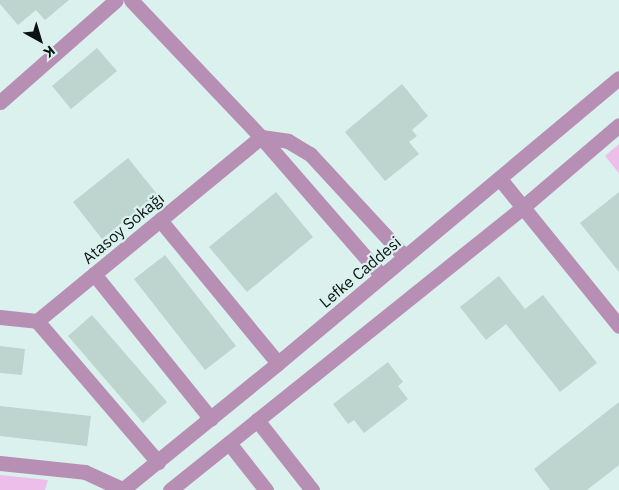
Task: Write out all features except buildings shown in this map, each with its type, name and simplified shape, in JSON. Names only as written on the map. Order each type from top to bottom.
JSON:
[{"type":"street","points":[[0,102],[116,0]]},
{"type":"street","points":[[131,0],[261,137],[382,276]]},
{"type":"street","name":"Lefke Caddesi","points":[[122,490],[278,363],[619,78]]},
{"type":"street","points":[[170,490],[523,207],[619,126]]},
{"type":"street","points":[[261,137],[288,141],[310,154],[405,257]]},
{"type":"street","name":"Atasoy Sokağı","points":[[37,321],[261,137]]},
{"type":"street","points":[[500,178],[619,326]]},
{"type":"street","points":[[160,220],[278,363]]},
{"type":"street","points":[[94,274],[210,419]]},
{"type":"street","points":[[0,318],[37,321],[158,462]]},
{"type":"street","points":[[257,420],[312,490]]},
{"type":"street","points":[[229,443],[266,490]]},
{"type":"street","points":[[0,463],[85,472],[122,490]]},
{"type":"shaded area","points":[[619,144],[619,173],[605,156]]},
{"type":"shaded area","points":[[0,475],[48,480],[45,490],[0,490]]}]
